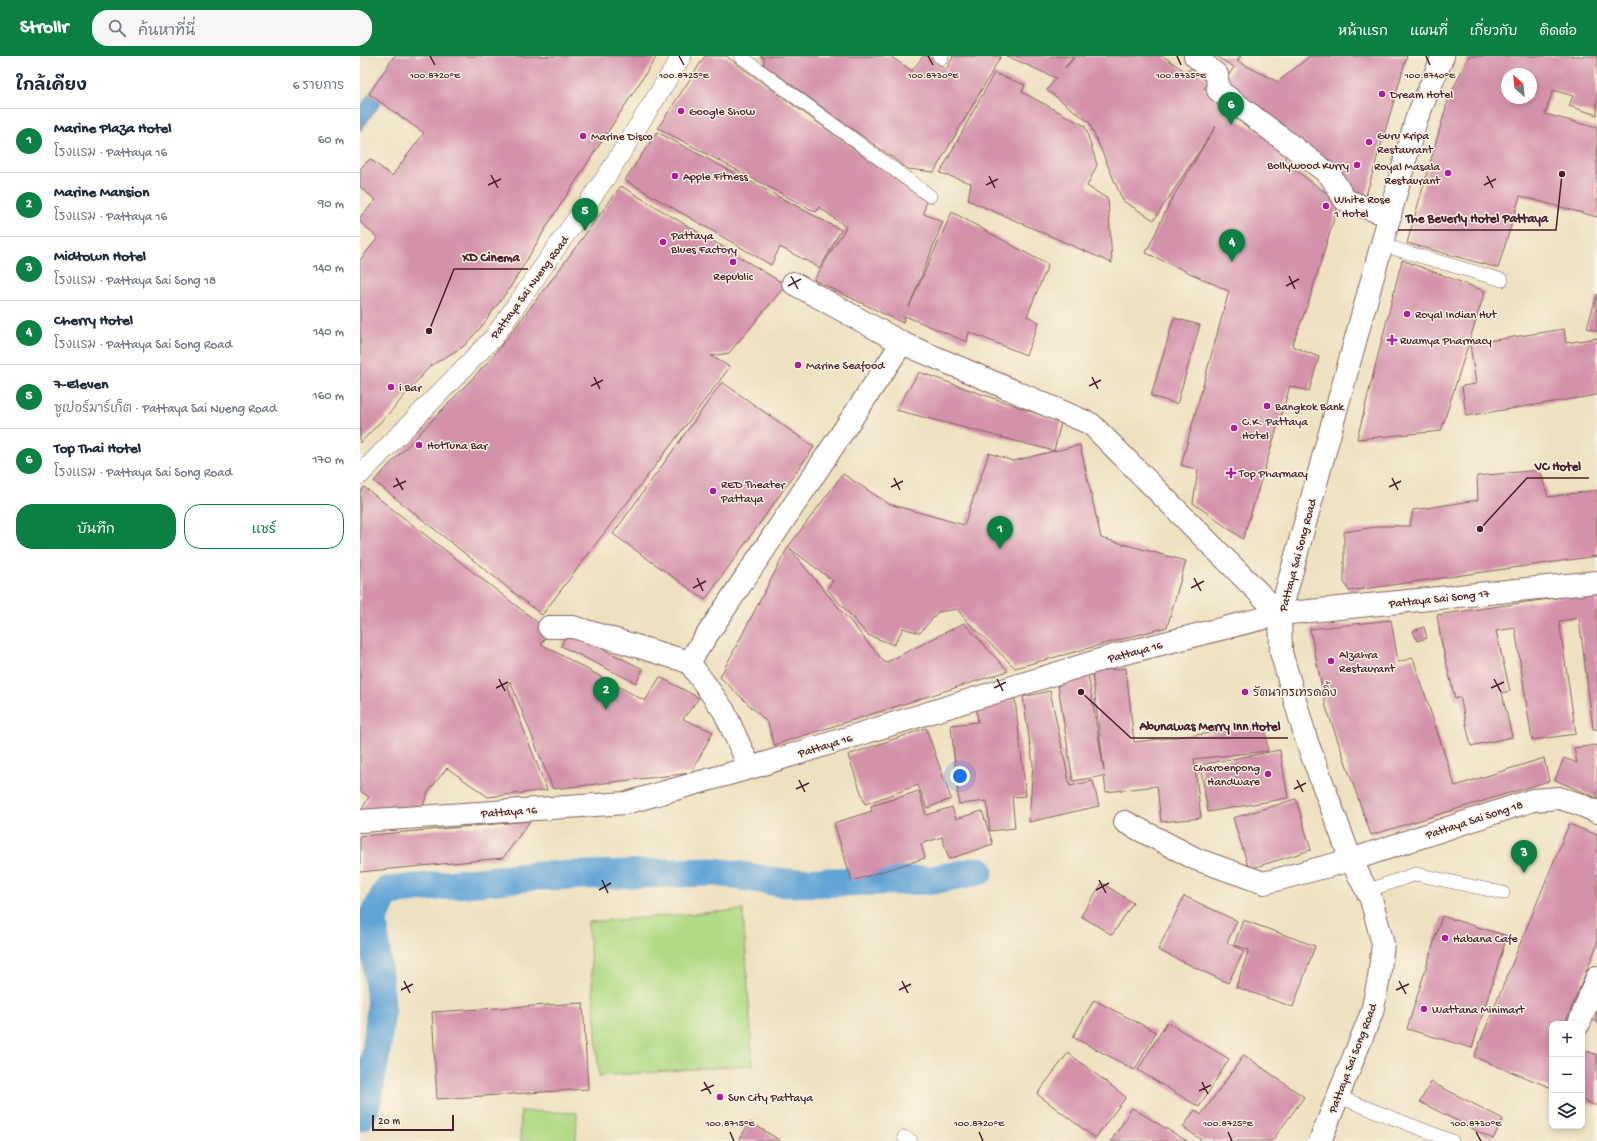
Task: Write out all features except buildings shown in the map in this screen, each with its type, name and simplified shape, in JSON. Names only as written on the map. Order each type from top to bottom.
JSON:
[{"type":"street","name":"Pattaya Sai Nueng Road","points":[[360,475],[494,337],[608,174],[682,56]]},
{"type":"street","points":[[1195,56],[1217,75],[1218,90],[1330,175],[1345,200],[1390,216]]},
{"type":"street","name":"Pattaya Sai Song Road","points":[[1320,1141],[1372,1012],[1379,978],[1383,944],[1371,899],[1351,860],[1308,742],[1281,652],[1280,614],[1416,120],[1443,56]]},
{"type":"street","points":[[793,283],[902,343],[1091,424],[1280,614]]},
{"type":"street","points":[[689,662],[902,343]]},
{"type":"street","name":"Pattaya Sai Song 17","points":[[1280,614],[1597,582]]},
{"type":"street","name":"Pattaya 16","points":[[360,822],[626,803],[750,768],[1113,656],[1280,614]]},
{"type":"street","points":[[549,626],[573,627],[689,662],[724,710],[750,768]]},
{"type":"street","name":"Pattaya Sai Song 18","points":[[1125,822],[1196,859],[1264,883],[1351,860],[1533,800],[1559,798],[1579,804],[1597,812]]},
{"type":"street","points":[[1580,1021],[1597,977]]},
{"type":"lane","points":[[740,56],[930,196]]},
{"type":"lane","points":[[1382,245],[1502,280]]},
{"type":"lane","points":[[1366,891],[1416,874],[1503,893]]},
{"type":"lane","points":[[1339,1097],[1452,1141]]},
{"type":"green space","points":[[743,910],[753,1065],[599,1076],[588,922]]},
{"type":"green space","points":[[521,1111],[577,1113],[576,1141],[520,1141]]},
{"type":"water","points":[[360,56],[416,56],[360,131]]},
{"type":"pier","points":[[360,56],[394,56],[360,106]]},
{"type":"waterway","points":[[360,1117],[366,1105],[376,1053],[381,1008],[373,918],[387,891],[537,876],[716,872],[785,883],[932,880],[979,871]]},
{"type":"place","name":"Dream Hotel","points":[[1382,94]]},
{"type":"place","name":"Google Show","points":[[681,111]]},
{"type":"place","name":"Top Thai Hotel","points":[[1231,125]]},
{"type":"place","name":"Marine Disco","points":[[583,136]]},
{"type":"place","name":"Guru Kripa Restaurant","points":[[1369,142]]},
{"type":"place","name":"Bollywood Kurry","points":[[1357,165]]},
{"type":"place","name":"Royal Masala Restaurant","points":[[1448,173]]},
{"type":"place","name":"The Beverly Hotel Pattaya","points":[[1562,174]]},
{"type":"place","name":"Apple Fitness","points":[[675,176]]},
{"type":"place","name":"White Rose 1 Hotel","points":[[1326,206]]},
{"type":"place","name":"7-Eleven","points":[[585,231]]},
{"type":"place","name":"Pattaya Blues Factory","points":[[663,242]]},
{"type":"place","name":"Republic","points":[[733,262]]},
{"type":"place","name":"Cherry Hotel","points":[[1232,262]]},
{"type":"place","name":"Royal Indian Hut","points":[[1407,314]]},
{"type":"place","name":"XD Cinema","points":[[429,331]]},
{"type":"place","name":"Ruamya Pharmacy","points":[[1392,340]]},
{"type":"place","name":"Marine Seafood","points":[[798,365]]},
{"type":"place","name":"i Bar","points":[[391,387]]},
{"type":"place","name":"Bangkok Bank","points":[[1267,406]]},
{"type":"place","name":"C.K. Pattaya Hotel","points":[[1234,428]]},
{"type":"place","name":"HotTuna Bar","points":[[419,445]]},
{"type":"place","name":"Top Pharmacy","points":[[1231,473]]},
{"type":"place","name":"RED Theater Pattaya","points":[[713,491]]},
{"type":"place","name":"VC Hotel","points":[[1480,529]]},
{"type":"place","name":"Marine Plaza Hotel","points":[[1000,549]]},
{"type":"place","name":"Alzahra Restaurant","points":[[1331,661]]},
{"type":"place","name":"Abunawas Merry Inn Hotel","points":[[1081,692]]},
{"type":"place","name":"รัตนากรเทรดดิ้ง","points":[[1245,692]]},
{"type":"place","name":"Marine Mansion","points":[[606,710]]},
{"type":"place","name":"Charoenpong Handware","points":[[1268,774]]},
{"type":"place","name":"Midtown Hotel","points":[[1524,873]]},
{"type":"place","name":"Habana Cafe","points":[[1445,938]]},
{"type":"place","name":"Wattana Minimart","points":[[1424,1009]]},
{"type":"place","name":"Sun City Pattaya","points":[[720,1097]]}]
